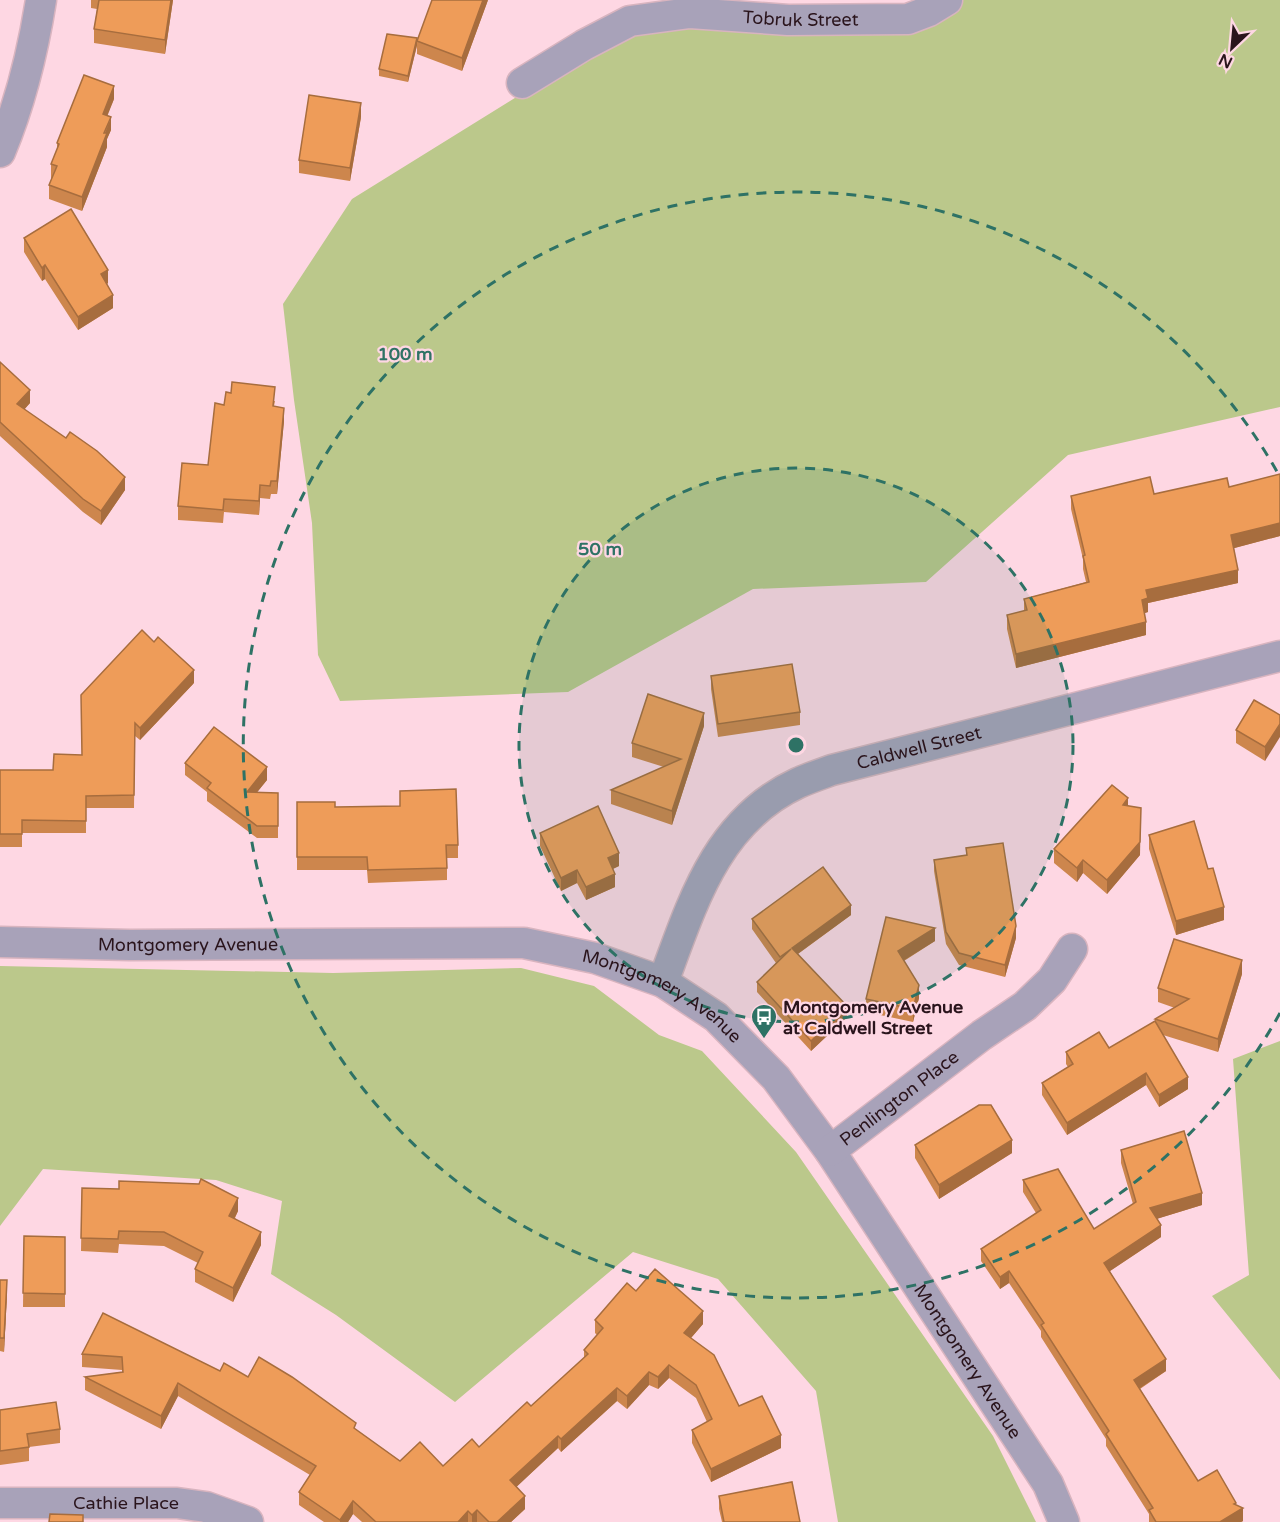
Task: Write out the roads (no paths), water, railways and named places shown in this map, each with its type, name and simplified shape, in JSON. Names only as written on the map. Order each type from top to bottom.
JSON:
[{"type":"street","points":[[0,152],[9,132],[35,40],[41,0]]},
{"type":"street","name":"Tobruk Street","points":[[522,82],[630,21],[690,13],[788,20],[908,19],[929,11],[947,0]]},
{"type":"street","name":"Caldwell Street","points":[[663,982],[691,907],[712,861],[731,835],[765,803],[797,783],[832,770],[1280,656]]},
{"type":"street","name":"Montgomery Avenue","points":[[0,942],[120,945],[524,943],[596,958],[663,982],[716,1017],[776,1078],[830,1151],[1048,1484],[1065,1522]]},
{"type":"street","name":"Penlington Place","points":[[830,1151],[982,1035],[1025,1006],[1052,980],[1072,949]]},
{"type":"street","name":"Cathie Place","points":[[0,1503],[177,1503],[206,1507],[248,1522]]},
{"type":"place","name":"Montgomery Avenue at Caldwell Street","points":[[764,1040]]}]
